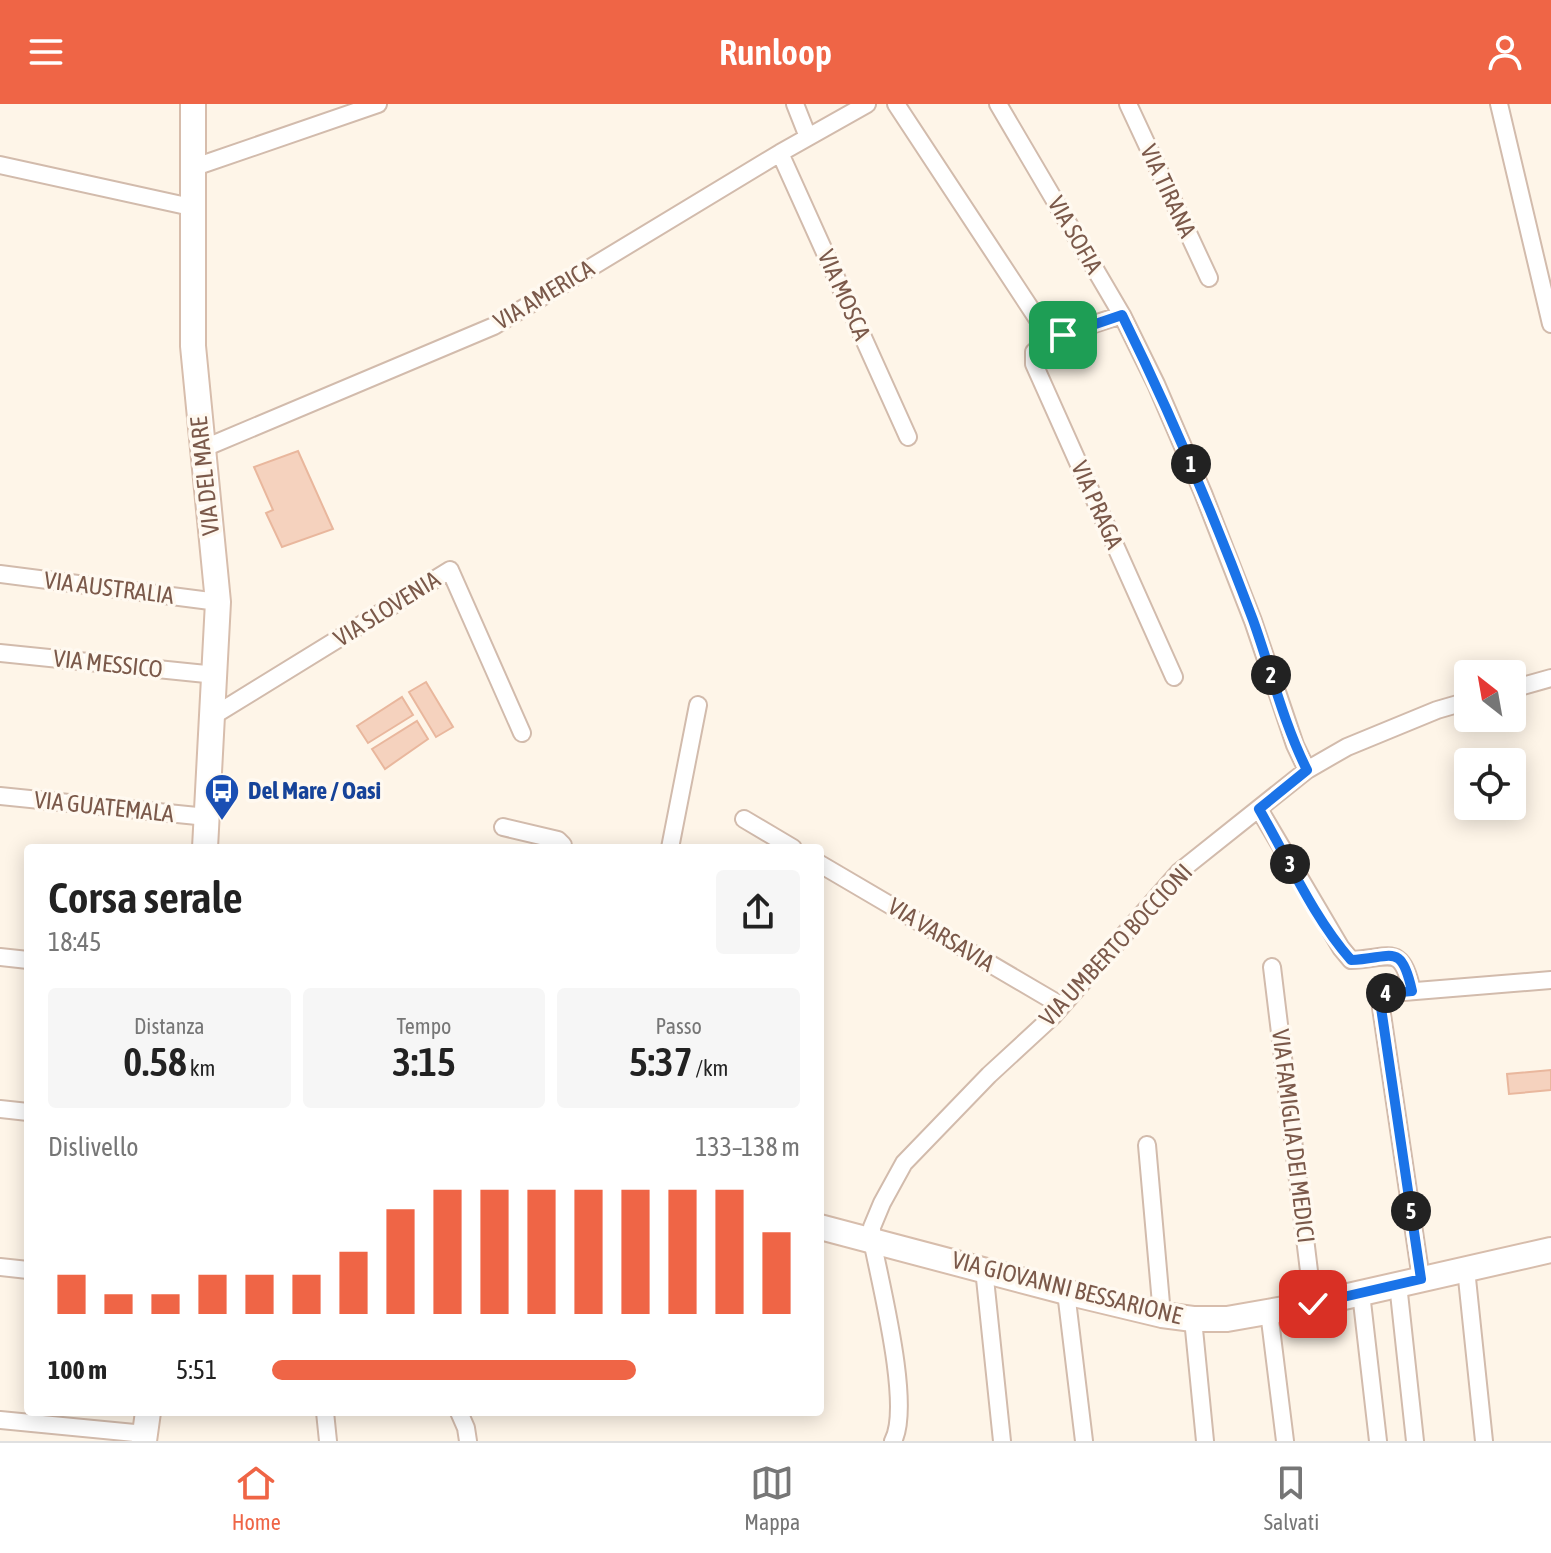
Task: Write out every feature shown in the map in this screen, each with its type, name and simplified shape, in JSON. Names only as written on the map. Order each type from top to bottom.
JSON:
[{"type":"street","name":"VIA DEL MARE","points":[[193,104],[193,346],[218,602],[205,844]]},
{"type":"street","points":[[192,168],[378,104]]},
{"type":"street","points":[[795,104],[808,137]]},
{"type":"street","name":"VIA AMERICA","points":[[202,449],[494,326],[867,104]]},
{"type":"street","points":[[896,104],[1050,338],[1122,315]]},
{"type":"street","name":"VIA SOFIA","points":[[998,104],[1122,315],[1156,384],[1203,493],[1253,621],[1295,745],[1307,770]]},
{"type":"street","name":"VIA TIRANA","points":[[1128,104],[1209,278]]},
{"type":"street","points":[[1499,104],[1551,324]]},
{"type":"street","name":"VIA MOSCA","points":[[780,153],[908,437]]},
{"type":"street","points":[[0,165],[191,207]]},
{"type":"street","name":"VIA PRAGA","points":[[1050,338],[1034,352],[1034,364],[1174,677]]},
{"type":"street","name":"VIA SLOVENIA","points":[[213,716],[450,570],[522,733]]},
{"type":"street","name":"VIA AUSTRALIA","points":[[0,574],[218,602]]},
{"type":"street","name":"VIA MESSICO","points":[[0,653],[216,675]]},
{"type":"street","points":[[1526,685],[1551,678]]},
{"type":"street","points":[[671,844],[698,705]]},
{"type":"street","name":"VIA UMBERTO BOCCIONI","points":[[872,1240],[872,1227],[904,1163],[989,1075],[1062,1006],[1179,872],[1307,770],[1359,742],[1454,705]]},
{"type":"street","name":"VIA GUATEMALA","points":[[0,796],[207,817]]},
{"type":"street","points":[[1259,809],[1351,960],[1388,954],[1400,958],[1407,970],[1412,991]]},
{"type":"street","points":[[744,819],[786,844]]},
{"type":"street","points":[[503,827],[558,840],[562,844]]},
{"type":"street","name":"VIA VARSAVIA","points":[[824,866],[1062,1006]]},
{"type":"street","points":[[0,957],[24,960]]},
{"type":"street","name":"VIA FAMIGLIA DEI MEDICI","points":[[1272,967],[1313,1304]]},
{"type":"street","points":[[1415,1441],[1410,1282],[1379,994],[1551,980]]},
{"type":"street","points":[[0,1109],[24,1112]]},
{"type":"street","points":[[1147,1145],[1162,1315]]},
{"type":"street","name":"VIA GIOVANNI BESSARIONE","points":[[824,1228],[1066,1292],[1162,1315],[1193,1319],[1227,1319],[1313,1304],[1551,1250]]},
{"type":"street","points":[[872,1240],[899,1409],[895,1440]]},
{"type":"street","points":[[0,1267],[24,1270]]},
{"type":"street","points":[[984,1269],[1002,1441]]},
{"type":"street","points":[[1466,1269],[1484,1441]]},
{"type":"street","points":[[1066,1292],[1084,1441]]},
{"type":"street","points":[[1361,1293],[1378,1441]]},
{"type":"street","points":[[1269,1312],[1285,1441]]},
{"type":"street","points":[[1193,1319],[1205,1441]]},
{"type":"street","points":[[325,1416],[328,1441]]},
{"type":"street","points":[[461,1416],[468,1441]]},
{"type":"street","points":[[0,1420],[146,1429]]},
{"type":"building","points":[[298,451],[333,529],[282,547],[266,513],[273,510],[254,467]]},
{"type":"building","points":[[426,682],[453,727],[436,737],[409,692]]},
{"type":"building","points":[[402,697],[413,715],[368,743],[357,726]]},
{"type":"building","points":[[417,721],[428,739],[385,769],[372,749]]},
{"type":"building","points":[[1551,1070],[1551,1090],[1509,1094],[1507,1074]]},
{"type":"place","name":"Del Mare / Oasi","points":[[222,822]]},
{"type":"route","points":[[1063,335],[1122,315],[1203,493],[1253,621],[1295,745],[1307,770],[1259,809],[1306,892],[1351,960],[1388,954],[1400,958],[1407,970],[1412,991],[1379,994],[1421,1279],[1313,1304]]}]
